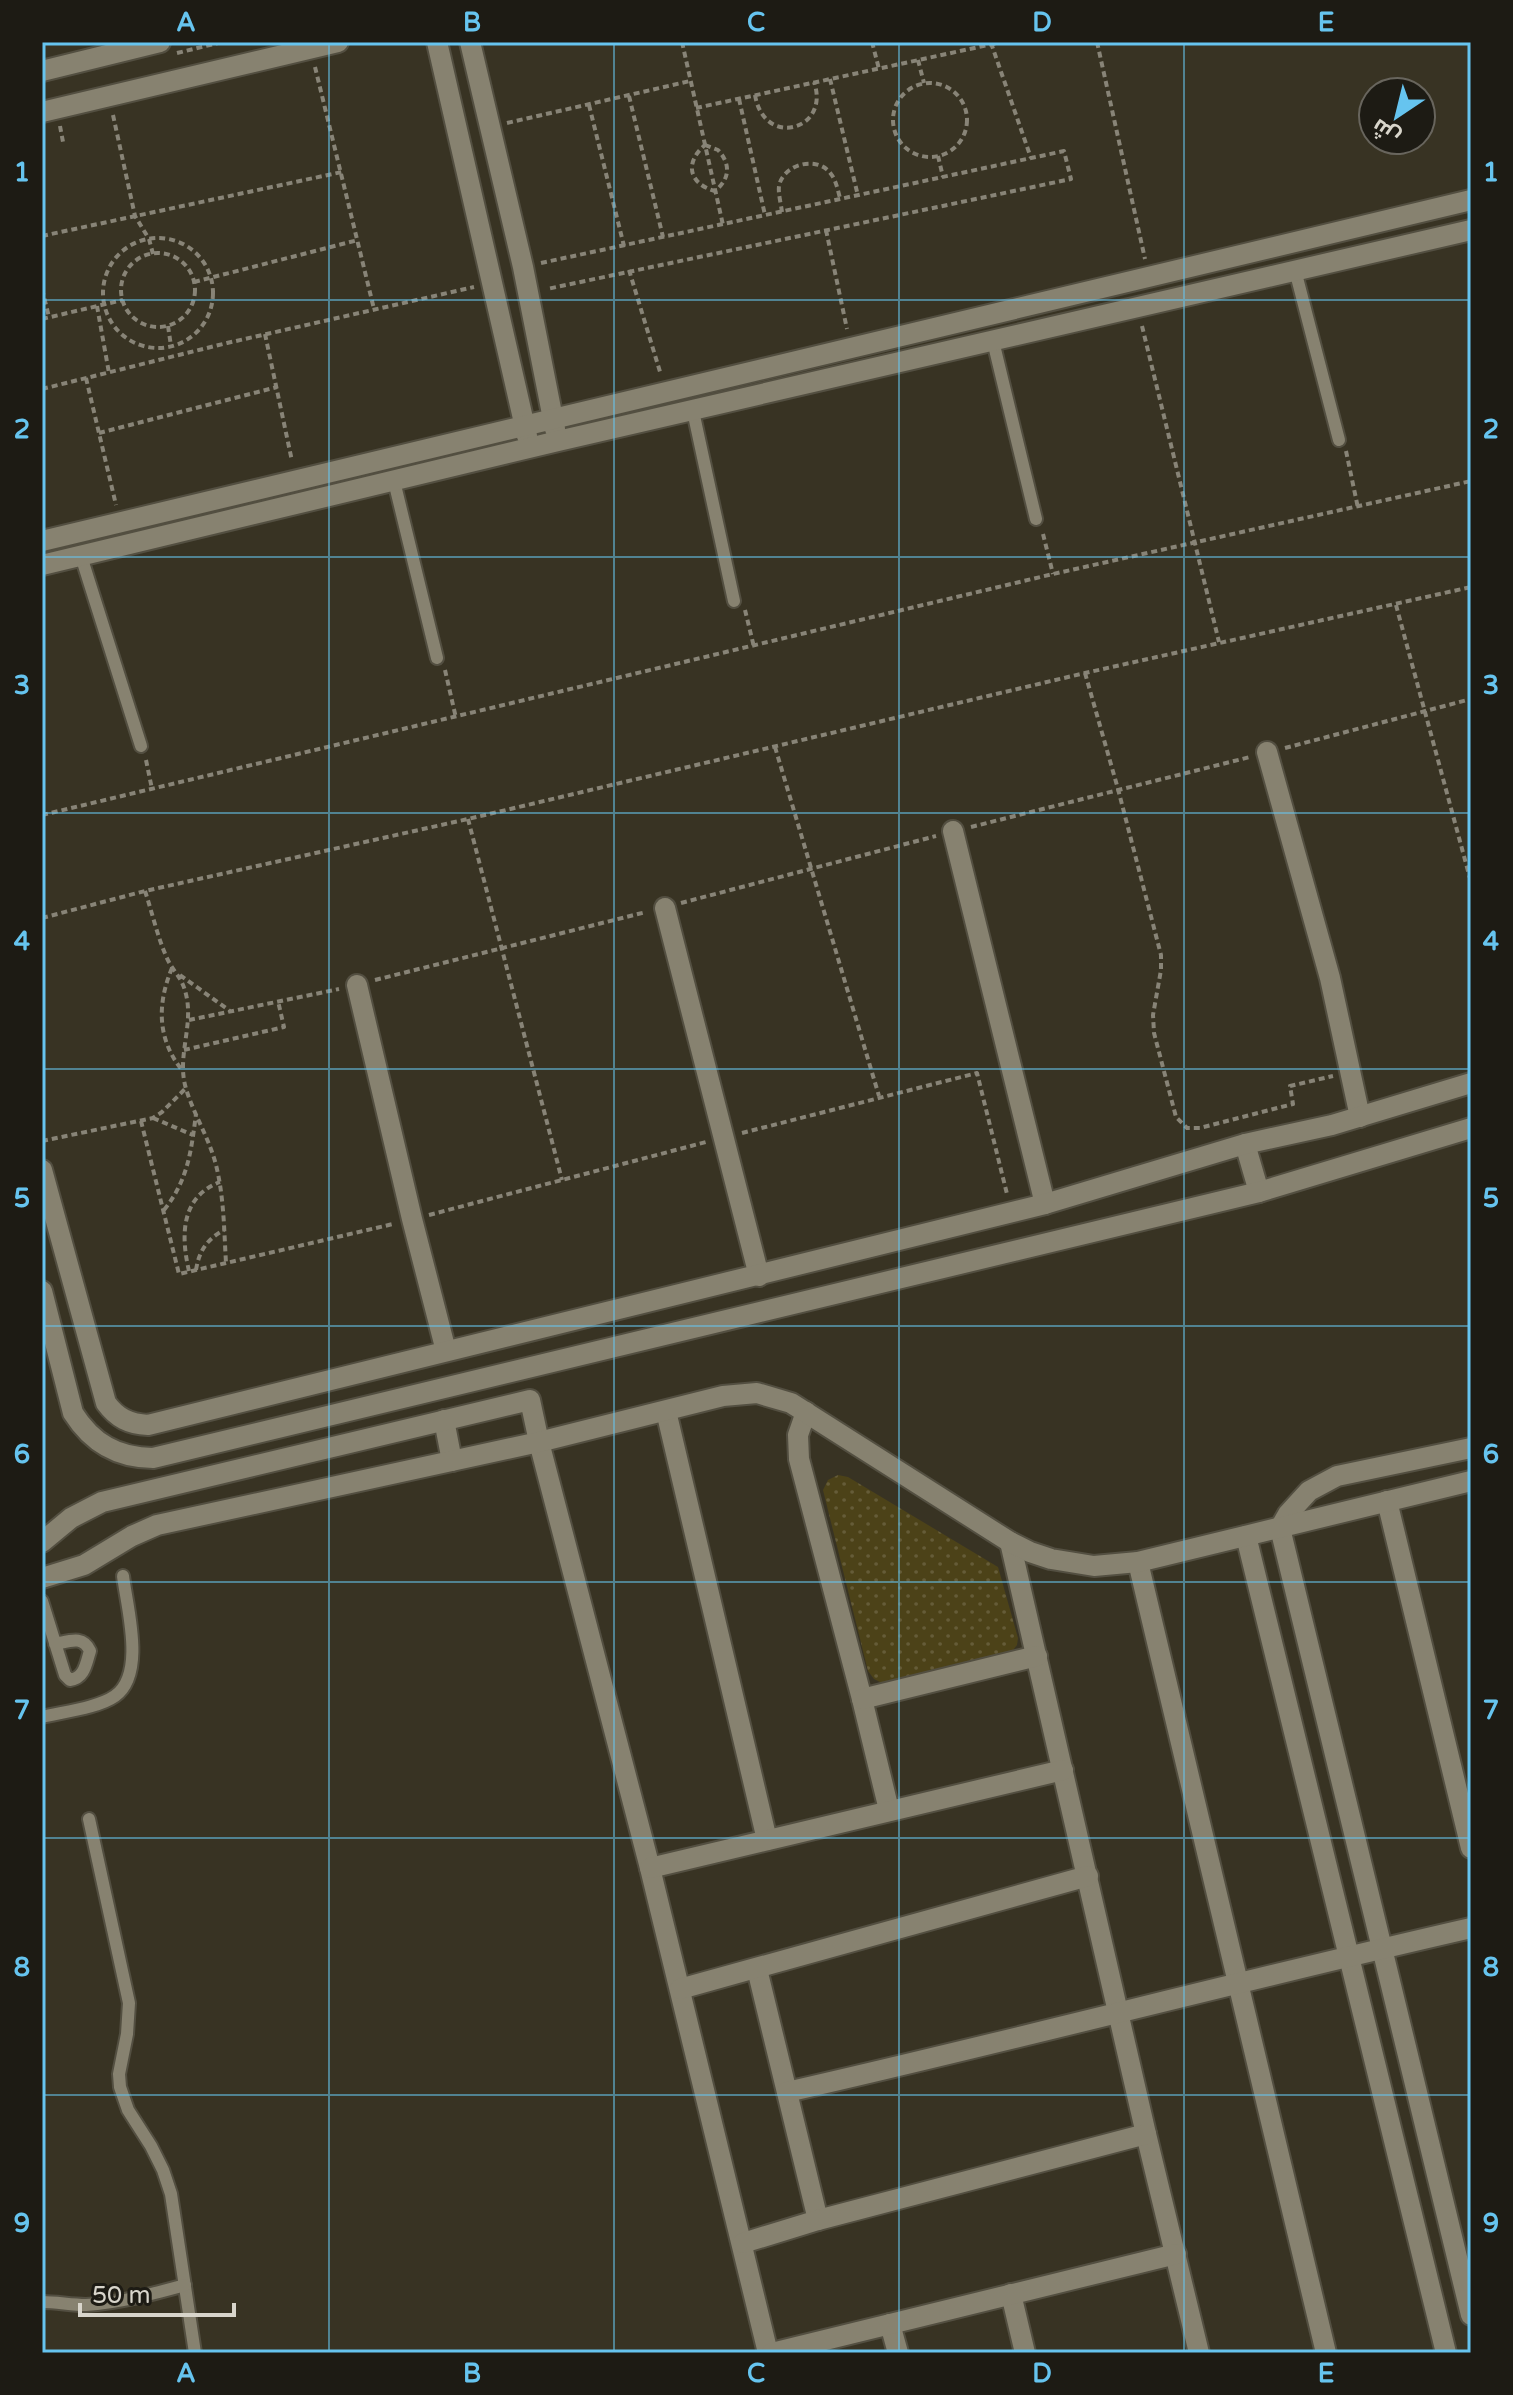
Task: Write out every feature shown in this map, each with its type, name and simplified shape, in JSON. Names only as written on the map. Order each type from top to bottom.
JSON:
[{"type":"street","points":[[42,71],[160,42]]},
{"type":"street","points":[[42,112],[338,42]]},
{"type":"street","points":[[437,42],[530,448]]},
{"type":"street","points":[[470,42],[523,267],[558,441]]},
{"type":"street","points":[[42,541],[1471,200]]},
{"type":"street","points":[[42,565],[558,441],[1471,230]]},
{"type":"street","points":[[1267,752],[1330,978],[1360,1117]]},
{"type":"street","points":[[953,831],[1045,1204]]},
{"type":"street","points":[[665,908],[759,1276]]},
{"type":"street","points":[[357,985],[446,1351]]},
{"type":"street","points":[[42,1170],[45,1191],[101,1391],[113,1413],[124,1420],[148,1425],[1011,1213],[1245,1144],[1360,1117],[1471,1083]]},
{"type":"street","points":[[42,1291],[73,1413],[90,1436],[112,1451],[125,1456],[153,1458],[1259,1192],[1471,1128]]},
{"type":"street","points":[[1245,1144],[1259,1192]]},
{"type":"street","points":[[42,1578],[84,1565],[157,1525],[539,1442],[740,1393],[774,1397],[806,1412],[1010,1542],[1072,1564],[1094,1566],[1138,1562],[1471,1481]]},
{"type":"street","points":[[42,1542],[71,1518],[102,1502],[530,1400],[770,2353],[1176,2254]]},
{"type":"street","points":[[666,1411],[767,1840]]},
{"type":"street","points":[[806,1412],[798,1435],[799,1459],[889,1810]]},
{"type":"street","points":[[444,1420],[452,1461]]},
{"type":"street","points":[[1471,1448],[1337,1476],[1323,1482],[1298,1502],[1280,1528],[1471,2315]]},
{"type":"street","points":[[1387,1501],[1471,1848]]},
{"type":"street","points":[[1246,1536],[1446,2353]]},
{"type":"street","points":[[1010,1542],[1199,2353]]},
{"type":"street","points":[[1138,1562],[1326,2353]]},
{"type":"street","points":[[862,1699],[1037,1656]]},
{"type":"street","points":[[650,1868],[1063,1770]]},
{"type":"street","points":[[680,1989],[1088,1876]]},
{"type":"street","points":[[787,2092],[1471,1928]]},
{"type":"street","points":[[757,1969],[818,2220]]},
{"type":"street","points":[[743,2243],[818,2220],[1146,2134]]},
{"type":"street","points":[[1011,2294],[1025,2353]]},
{"type":"street","points":[[890,2324],[898,2353]]},
{"type":"lane","points":[[1295,270],[1338,438]]},
{"type":"lane","points":[[993,341],[1036,517]]},
{"type":"lane","points":[[693,411],[734,598]]},
{"type":"lane","points":[[394,481],[436,656]]},
{"type":"lane","points":[[81,556],[140,743]]},
{"type":"lane","points":[[42,1717],[113,1698],[122,1690],[130,1676],[132,1648],[123,1576]]},
{"type":"lane","points":[[42,1601],[55,1644]]},
{"type":"lane","points":[[89,1819],[129,2003],[120,2087],[128,2110],[151,2146],[167,2182],[176,2219],[195,2353]]},
{"type":"lane","points":[[42,2302],[103,2304],[185,2285]]},
{"type":"path","points":[[682,42],[723,225]]},
{"type":"path","points":[[872,42],[879,69]]},
{"type":"path","points":[[696,108],[1002,42]]},
{"type":"path","points":[[1097,42],[1149,277]]},
{"type":"path","points":[[991,43],[1031,158]]},
{"type":"path","points":[[310,49],[374,309]]},
{"type":"path","points":[[918,60],[924,83]]},
{"type":"path","points":[[830,79],[858,196]]},
{"type":"path","points":[[489,127],[690,81]]},
{"type":"path","points":[[755,95],[759,112],[764,118],[778,127],[793,128],[808,120],[816,107],[814,82]]},
{"type":"path","points":[[924,83],[946,87],[962,103],[966,113],[963,135],[957,145],[938,156],[916,154],[907,149],[899,141],[892,121],[894,110],[905,92],[924,83]]},
{"type":"path","points":[[109,95],[135,216],[149,239],[153,254]]},
{"type":"path","points":[[629,95],[663,237]]},
{"type":"path","points":[[739,99],[765,215]]},
{"type":"path","points":[[589,105],[624,246]]},
{"type":"path","points":[[705,145],[718,150],[727,167],[725,180],[715,191]]},
{"type":"path","points":[[705,145],[696,154],[692,169],[698,183],[715,191]]},
{"type":"path","points":[[523,267],[1064,151],[1071,179],[629,270],[528,294]]},
{"type":"path","points":[[938,156],[943,177]]},
{"type":"path","points":[[782,212],[779,187],[787,172],[802,164],[819,165],[833,175],[840,199]]},
{"type":"path","points":[[42,236],[342,172]]},
{"type":"path","points":[[826,230],[852,348]]},
{"type":"path","points":[[149,239],[169,239],[187,246],[202,260],[211,278],[213,297],[203,325],[189,338],[171,346],[144,346],[127,338],[114,325],[104,304],[104,280],[112,263],[124,249],[149,239]]},
{"type":"path","points":[[194,282],[358,240]]},
{"type":"path","points":[[153,254],[174,257],[190,272],[194,282],[195,293],[187,314],[168,326],[149,326],[140,322],[126,309],[123,300],[123,279],[127,270],[143,257],[153,254]]},
{"type":"path","points":[[629,270],[666,393]]},
{"type":"path","points":[[42,389],[265,334],[492,283]]},
{"type":"path","points":[[42,289],[49,317]]},
{"type":"path","points":[[42,319],[123,300]]},
{"type":"path","points":[[97,306],[109,373]]},
{"type":"path","points":[[1137,308],[1219,642]]},
{"type":"path","points":[[168,326],[171,346]]},
{"type":"path","points":[[265,334],[296,481]]},
{"type":"path","points":[[86,378],[120,523]]},
{"type":"path","points":[[99,433],[277,387]]},
{"type":"path","points":[[1338,438],[1344,442],[1358,508]]},
{"type":"path","points":[[42,815],[1053,574],[1471,481]]},
{"type":"path","points":[[1036,517],[1039,518],[1053,574]]},
{"type":"path","points":[[42,918],[145,891],[468,819],[1085,673],[1471,587]]},
{"type":"path","points":[[734,598],[744,607],[754,647]]},
{"type":"path","points":[[1396,605],[1471,882]]},
{"type":"path","points":[[436,656],[443,663],[456,718]]},
{"type":"path","points":[[1085,673],[1161,955],[1153,1015],[1154,1033],[1176,1117],[1187,1128],[1200,1128],[1293,1104],[1290,1086],[1350,1072]]},
{"type":"path","points":[[189,1020],[357,985],[665,908],[811,867],[1471,699]]},
{"type":"path","points":[[140,743],[143,744],[152,789]]},
{"type":"path","points":[[775,747],[879,1096]]},
{"type":"path","points":[[468,819],[562,1180]]},
{"type":"path","points":[[145,891],[172,968],[230,1011]]},
{"type":"path","points":[[172,968],[161,1003],[161,1023],[172,1058],[183,1071]]},
{"type":"path","points":[[179,974],[185,988],[189,1020],[183,1071],[186,1088],[211,1149],[220,1182],[226,1263]]},
{"type":"path","points":[[184,1050],[284,1027],[278,1001]]},
{"type":"path","points":[[141,1121],[179,1274],[412,1219],[977,1073],[1011,1213]]},
{"type":"path","points":[[42,1141],[153,1118],[186,1088]]},
{"type":"path","points":[[163,1211],[176,1196],[183,1180],[196,1112]]},
{"type":"path","points":[[153,1118],[193,1135]]},
{"type":"path","points":[[189,1272],[183,1239],[186,1221],[202,1191],[220,1182]]},
{"type":"path","points":[[196,1270],[202,1250],[224,1230]]},
{"type":"shaded area","points":[[838,1475],[848,1477],[998,1567],[1018,1638],[1010,1654],[886,1685],[874,1679],[868,1671],[823,1490],[828,1480]]}]
